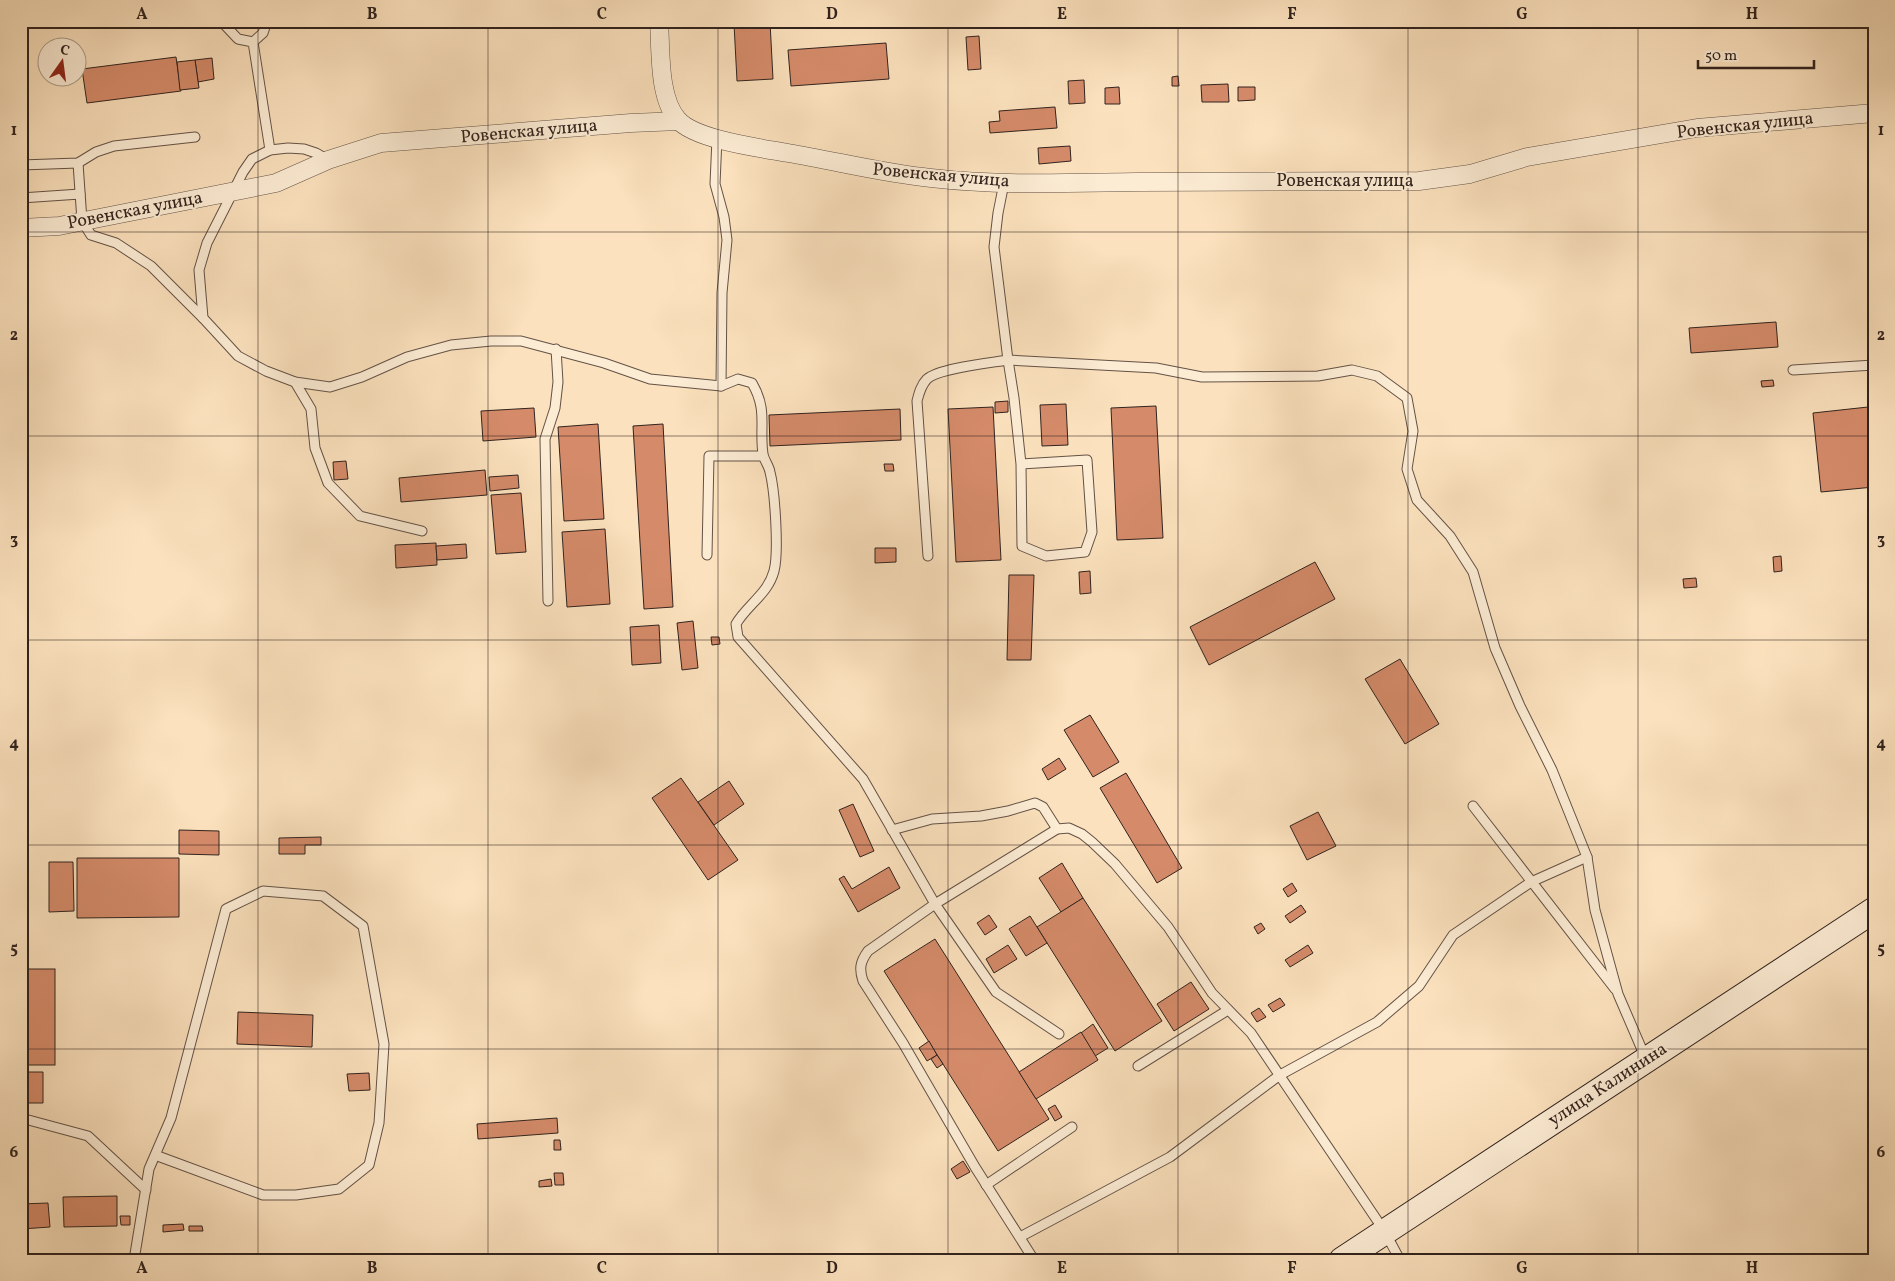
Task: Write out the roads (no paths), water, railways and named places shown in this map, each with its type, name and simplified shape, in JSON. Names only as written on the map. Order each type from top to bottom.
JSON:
[{"type":"main road","name":"улица Калинина","points":[[1342,1260],[1874,910]]},
{"type":"street","points":[[659,21],[664,89],[672,112],[679,121]]},
{"type":"street","name":"Ровенская улица","points":[[21,228],[59,226],[234,193],[276,183],[328,160],[381,144],[631,123],[679,121],[696,132],[717,138],[873,171],[932,178],[1004,183],[1419,181],[1470,174],[1527,158],[1697,128],[1874,112]]},
{"type":"lane","points":[[221,21],[238,39],[252,42]]},
{"type":"lane","points":[[252,42],[263,33],[267,21]]},
{"type":"lane","points":[[252,42],[270,150]]},
{"type":"lane","points":[[21,165],[78,162],[96,152],[114,146],[195,137]]},
{"type":"lane","points":[[717,138],[715,184],[724,217],[727,240],[722,293],[721,386]]},
{"type":"lane","points":[[203,318],[199,270],[207,243],[243,172],[252,160],[270,150],[288,148],[304,149],[328,160]]},
{"type":"lane","points":[[78,162],[82,222],[91,235],[116,243],[151,266],[238,356],[266,371],[295,382],[330,387],[362,377],[407,357],[451,345],[491,341],[521,341],[556,349],[650,379],[721,386],[738,378],[752,383],[762,404],[763,456],[770,470],[773,491],[776,556],[774,572],[768,587],[739,618],[736,624],[738,637],[863,779],[935,904],[996,992],[1059,1034]]},
{"type":"lane","points":[[1004,183],[994,247],[1021,464],[1022,546],[1046,556],[1085,552],[1092,532],[1087,460],[1021,464]]},
{"type":"lane","points":[[21,198],[80,194]]},
{"type":"lane","points":[[548,600],[545,439],[555,408],[558,382],[556,349]]},
{"type":"lane","points":[[928,556],[917,401],[920,389],[927,379],[938,373],[1008,360],[1156,368],[1202,378],[1318,376],[1352,370],[1377,376],[1407,398],[1413,432],[1407,470],[1417,500],[1450,536],[1473,572],[1495,648],[1520,706],[1552,770],[1587,857],[1595,910],[1618,994],[1646,1059]]},
{"type":"lane","points":[[1793,370],[1874,365]]},
{"type":"lane","points":[[295,382],[311,410],[315,448],[328,483],[360,516],[422,531]]},
{"type":"lane","points":[[707,555],[709,456],[763,456]]},
{"type":"lane","points":[[892,830],[932,819],[981,816],[1035,803],[1043,807],[1057,829]]},
{"type":"lane","points":[[1473,806],[1618,994]]},
{"type":"lane","points":[[1034,1260],[986,1185],[903,1044],[863,981],[860,971],[861,961],[868,951],[935,904],[1057,829],[1069,828],[1082,834],[1115,864],[1168,927],[1212,994],[1251,1033],[1384,1232],[1400,1260]]},
{"type":"lane","points":[[1020,1237],[1170,1157],[1280,1075],[1377,1022],[1419,986],[1453,935],[1531,882],[1587,857]]},
{"type":"lane","points":[[134,1260],[149,1170],[155,1155],[171,1118],[226,909],[263,891],[323,896],[363,926],[384,1044],[378,1123],[369,1165],[339,1189],[296,1196],[263,1195],[155,1155]]},
{"type":"lane","points":[[1138,1066],[1228,1010]]},
{"type":"lane","points":[[21,1118],[88,1136],[146,1190]]},
{"type":"lane","points":[[986,1185],[1072,1127]]}]
